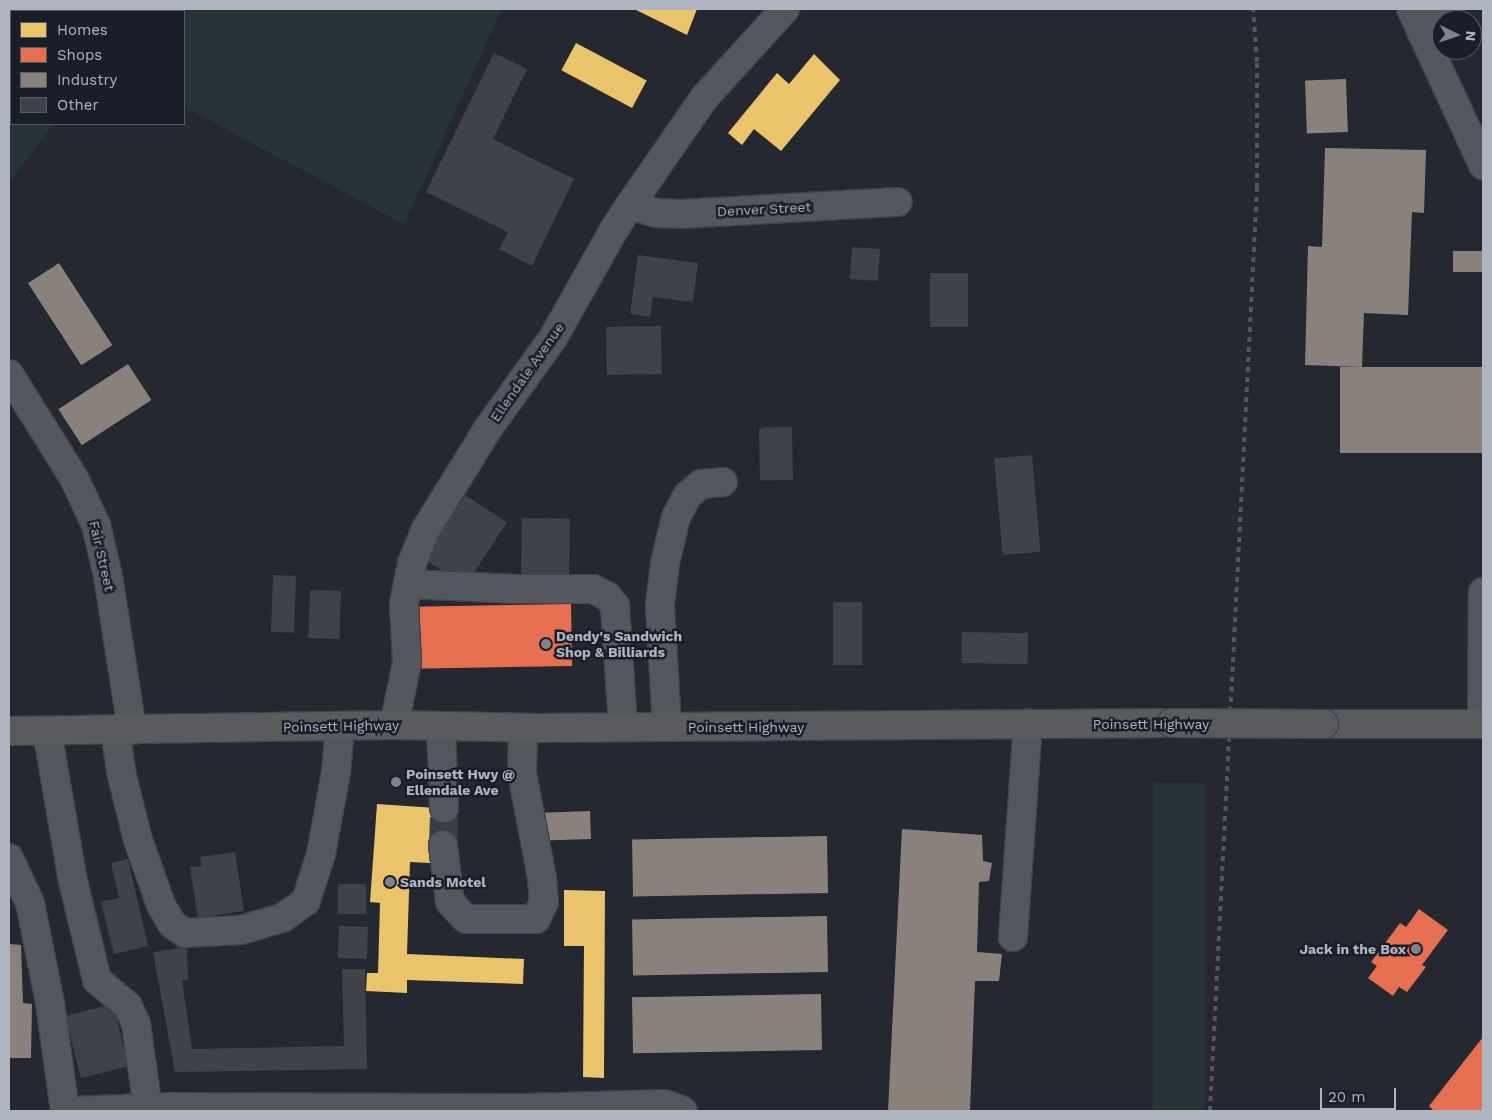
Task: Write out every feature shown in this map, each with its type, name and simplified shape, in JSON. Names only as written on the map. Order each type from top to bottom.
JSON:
[{"type":"highway","name":"Poinsett Highway","points":[[9,731],[394,725],[523,728],[1171,723],[1445,724],[1483,729]]},
{"type":"street","name":"Ellendale Avenue","points":[[394,725],[407,663],[404,603],[412,563],[426,530],[489,427],[553,338],[630,205],[704,98],[785,9]]},
{"type":"street","points":[[1411,9],[1483,165]]},
{"type":"street","points":[[1422,33],[1447,9]]},
{"type":"street","name":"Denver Street","points":[[630,205],[656,212],[681,214],[898,202]]},
{"type":"street","name":"Fair Street","points":[[9,374],[74,478],[96,525],[108,576],[123,730],[122,776],[138,840],[161,904],[172,924],[185,933],[241,930],[282,918],[306,901],[321,854],[336,772],[340,726]]},
{"type":"street","points":[[667,727],[660,604],[665,563],[676,517],[686,496],[701,484],[723,482]]},
{"type":"street","points":[[408,584],[517,589],[593,589],[607,596],[615,606],[623,727]]},
{"type":"street","points":[[1483,592],[1483,729]]},
{"type":"street","points":[[1013,937],[1028,724]]},
{"type":"street","points":[[440,726],[444,808]]},
{"type":"street","points":[[443,845],[450,902],[466,919],[536,919],[544,902],[542,878],[522,773],[523,728]]},
{"type":"street","points":[[47,731],[75,889],[97,980],[111,994],[128,1006],[136,1024],[148,1108]]},
{"type":"street","points":[[9,858],[30,903],[50,1003],[65,1111]]},
{"type":"street","points":[[74,1111],[148,1108],[526,1108],[665,1104],[683,1111]]},
{"type":"shaded area","points":[[502,9],[404,224],[185,108],[185,10],[83,10]]},
{"type":"shaded area","points":[[12,125],[53,125],[9,183],[9,130]]},
{"type":"shaded area","points":[[1153,783],[1205,783],[1205,1111],[1153,1111]]},
{"type":"building: Homes","points":[[634,9],[697,9],[687,35]]},
{"type":"building: Homes","points":[[576,43],[647,81],[632,108],[561,70]]},
{"type":"building: Homes","points":[[814,54],[840,80],[781,151],[754,129],[742,145],[728,133],[777,73],[789,84]]},
{"type":"building: Homes","name":"Sands Motel","points":[[377,804],[451,809],[450,845],[431,844],[430,863],[410,862],[407,954],[524,959],[523,984],[407,980],[407,993],[366,991],[367,973],[378,973],[380,903],[370,902]]},
{"type":"building: Homes","points":[[564,890],[605,891],[604,1078],[583,1077],[584,946],[564,946]]},
{"type":"building: Shops","points":[[571,604],[572,666],[413,669],[412,607]]},
{"type":"building: Shops","points":[[1419,909],[1448,930],[1422,965],[1426,967],[1407,992],[1399,987],[1393,996],[1368,978],[1377,966],[1371,962],[1400,923],[1406,927]]},
{"type":"building: Shops","points":[[1483,1037],[1483,1111],[1434,1111],[1429,1106]]},
{"type":"building: Industry","points":[[1346,79],[1348,132],[1307,133],[1305,80]]},
{"type":"building: Industry","points":[[1325,148],[1426,150],[1424,213],[1412,212],[1408,315],[1364,313],[1362,367],[1305,365],[1308,246],[1322,247]]},
{"type":"building: Industry","points":[[1453,251],[1483,251],[1483,272],[1453,272]]},
{"type":"building: Industry","points":[[59,263],[112,345],[81,365],[28,283]]},
{"type":"building: Industry","points":[[128,364],[151,400],[82,445],[58,409]]},
{"type":"building: Industry","points":[[1340,367],[1483,367],[1483,453],[1340,453]]},
{"type":"building: Industry","points":[[590,811],[591,839],[544,841],[543,813]]},
{"type":"building: Industry","points":[[902,829],[982,835],[983,861],[992,863],[989,881],[979,882],[977,952],[1002,954],[999,981],[975,981],[970,1111],[888,1111]]},
{"type":"building: Industry","points":[[827,836],[828,893],[633,896],[632,839]]},
{"type":"building: Industry","points":[[827,916],[828,972],[633,975],[632,919]]},
{"type":"building: Industry","points":[[9,944],[21,945],[23,1003],[32,1004],[31,1058],[9,1058]]},
{"type":"building: Industry","points":[[821,994],[822,1050],[633,1053],[632,997]]},
{"type":"building: Other","points":[[494,53],[527,69],[493,139],[574,179],[532,266],[499,249],[508,232],[426,192]]},
{"type":"building: Other","points":[[852,247],[880,249],[878,281],[850,279]]},
{"type":"building: Other","points":[[638,255],[698,263],[693,302],[653,297],[650,317],[630,314]]},
{"type":"building: Other","points":[[930,273],[968,273],[968,327],[930,327]]},
{"type":"building: Other","points":[[661,326],[662,374],[607,375],[606,327]]},
{"type":"building: Other","points":[[792,427],[793,480],[760,481],[759,428]]},
{"type":"building: Other","points":[[1032,455],[1040,552],[1003,555],[994,458]]},
{"type":"building: Other","points":[[465,495],[507,522],[466,586],[424,559]]},
{"type":"building: Other","points":[[522,518],[570,519],[569,582],[521,581]]},
{"type":"building: Other","points":[[273,575],[296,576],[294,633],[271,632]]},
{"type":"building: Other","points":[[310,590],[341,591],[339,639],[308,638]]},
{"type":"building: Other","points":[[833,602],[862,602],[862,665],[833,665]]},
{"type":"building: Other","points":[[962,632],[1028,633],[1027,664],[961,663]]},
{"type":"building: Other","points":[[235,852],[244,911],[198,918],[190,867],[202,866],[200,857]]},
{"type":"building: Other","points":[[128,859],[148,946],[114,954],[101,902],[119,898],[111,863]]},
{"type":"building: Other","points":[[338,884],[366,884],[366,914],[338,914]]},
{"type":"building: Other","points":[[339,926],[368,927],[367,959],[338,958]]},
{"type":"building: Other","points":[[187,947],[188,980],[182,980],[192,1049],[344,1046],[342,969],[365,969],[367,1069],[175,1072],[153,952]]},
{"type":"building: Other","points":[[113,1004],[128,1066],[81,1078],[65,1016]]},
{"type":"tunnel","points":[[443,845],[444,808]]},
{"type":"railway","points":[[1210,1111],[1257,188],[1257,62],[1253,9]]},
{"type":"place","name":"Dendy's Sandwich Shop & Billiards","points":[[546,644]]},
{"type":"place","name":"Poinsett Hwy @ Ellendale Ave","points":[[396,782]]},
{"type":"place","name":"Sands Motel","points":[[390,882]]},
{"type":"place","name":"Jack in the Box","points":[[1416,949]]}]
